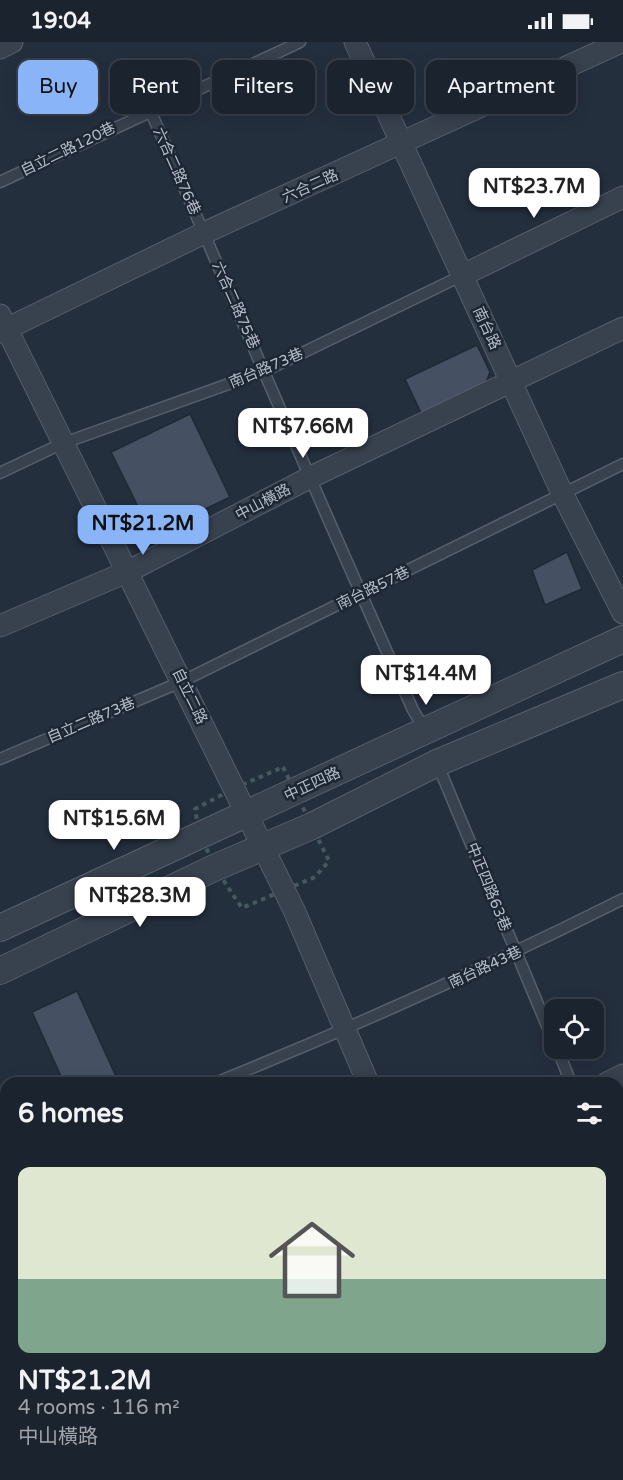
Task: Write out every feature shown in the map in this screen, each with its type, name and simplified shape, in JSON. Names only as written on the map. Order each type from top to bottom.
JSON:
[{"type":"street","points":[[0,48],[12,42]]},
{"type":"street","name":"南台路","points":[[355,42],[562,493],[623,613]]},
{"type":"street","name":"六合二路","points":[[2,325],[621,42]]},
{"type":"street","points":[[463,275],[623,197]]},
{"type":"street","name":"自立二路","points":[[2,325],[61,444],[129,571],[294,910],[366,1077]]},
{"type":"street","name":"中山橫路","points":[[0,626],[129,571],[309,478],[623,328]]},
{"type":"street","name":"中正四路","points":[[0,928],[623,639]]},
{"type":"street","points":[[0,971],[263,846],[312,826],[437,763],[623,685]]},
{"type":"lane","name":"自立二路120巷","points":[[200,87],[300,42]]},
{"type":"lane","name":"自立二路120巷","points":[[0,182],[142,114]]},
{"type":"lane","name":"六合二路76巷","points":[[152,114],[204,233]]},
{"type":"lane","name":"六合二路75巷","points":[[204,233],[309,478],[425,730]]},
{"type":"lane","name":"南台路73巷","points":[[0,472],[61,444],[265,371],[463,275]]},
{"type":"lane","name":"南台路57巷","points":[[183,681],[623,464]]},
{"type":"lane","name":"自立二路73巷","points":[[0,759],[183,681]]},
{"type":"lane","name":"中正四路63巷","points":[[437,763],[544,1019]]},
{"type":"lane","name":"南台路43巷","points":[[230,1077],[346,1030],[516,953],[623,899]]},
{"type":"lane","name":"中正四路63巷","points":[[561,1059],[568,1077]]},
{"type":"building","points":[[477,345],[490,372],[484,388],[423,417],[405,379]]},
{"type":"building","points":[[190,414],[230,497],[152,535],[111,452]]},
{"type":"building","points":[[567,552],[582,589],[545,605],[532,570]]},
{"type":"building","points":[[77,991],[116,1077],[61,1077],[32,1012]]}]
